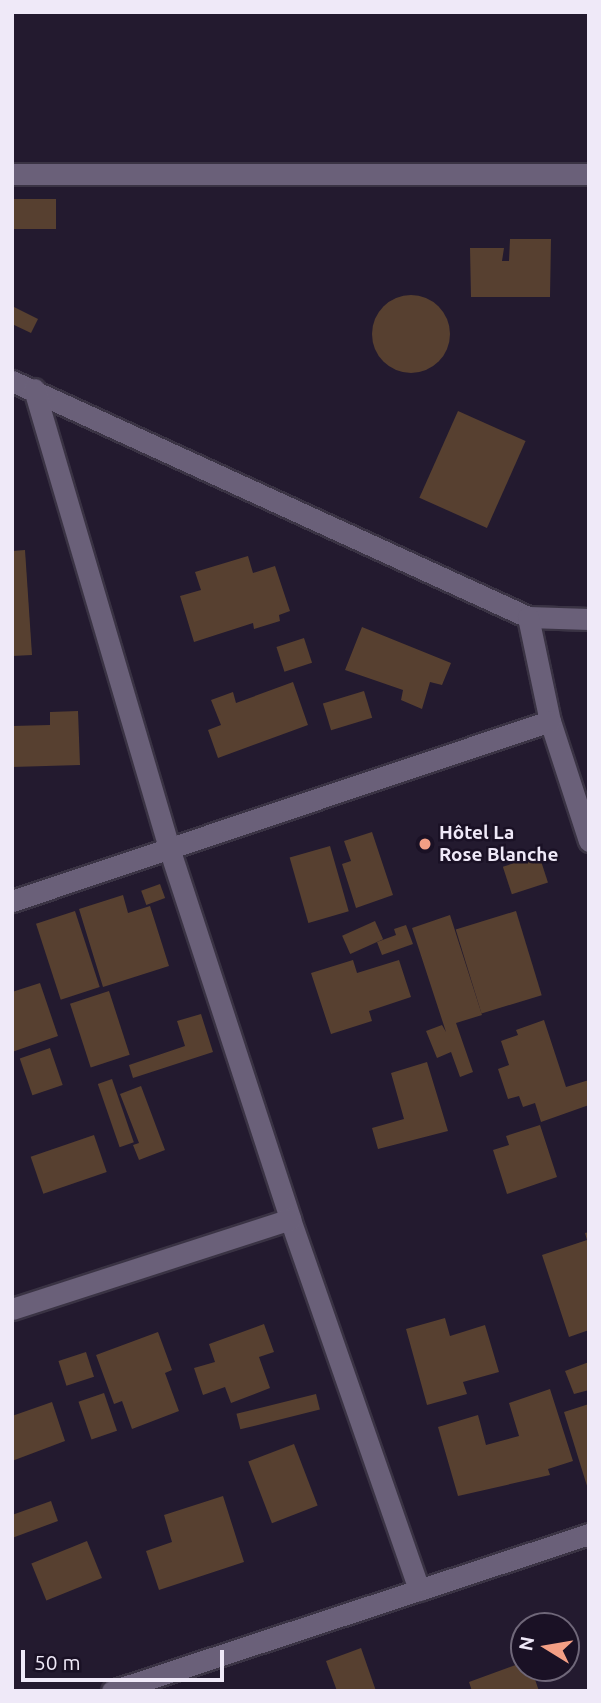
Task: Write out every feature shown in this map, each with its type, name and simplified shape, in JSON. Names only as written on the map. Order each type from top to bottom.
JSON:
[{"type":"street","points":[[12,174],[589,174]]},
{"type":"street","points":[[12,381],[528,617],[589,619]]},
{"type":"street","points":[[34,389],[170,851],[290,1219],[419,1590]]},
{"type":"street","points":[[528,617],[550,721],[589,841]]},
{"type":"street","points":[[12,901],[170,851],[550,721]]},
{"type":"street","points":[[12,1309],[290,1219]]},
{"type":"street","points":[[113,1691],[589,1534]]},
{"type":"building","points":[[12,199],[56,199],[56,229],[12,229]]},
{"type":"building","points":[[510,239],[551,239],[550,297],[471,297],[470,248],[504,248],[502,261],[509,261]]},
{"type":"building","points":[[403,295],[419,295],[433,301],[444,312],[450,326],[450,342],[444,356],[433,367],[419,373],[403,373],[389,367],[378,356],[372,342],[372,326],[378,312],[389,301]]},
{"type":"building","points":[[12,306],[38,319],[31,333],[12,324]]},
{"type":"building","points":[[458,411],[526,441],[487,528],[419,498]]},
{"type":"building","points":[[25,550],[32,655],[12,656],[12,551]]},
{"type":"building","points":[[248,556],[253,573],[275,566],[290,611],[279,615],[280,621],[254,629],[253,623],[194,642],[180,596],[201,590],[195,572]]},
{"type":"building","points":[[362,627],[451,663],[442,685],[430,682],[422,709],[401,700],[403,690],[345,670]]},
{"type":"building","points":[[304,638],[312,663],[284,672],[276,647]]},
{"type":"building","points":[[293,682],[308,725],[218,758],[208,730],[221,725],[211,700],[233,692],[236,703]]},
{"type":"building","points":[[364,691],[372,718],[331,730],[323,704]]},
{"type":"building","points":[[78,711],[80,765],[12,767],[12,726],[50,725],[50,712]]},
{"type":"building","points":[[372,832],[393,895],[356,908],[342,864],[351,861],[344,841]]},
{"type":"building","points":[[330,846],[349,911],[308,923],[290,858]]},
{"type":"building","points":[[539,855],[548,883],[512,894],[503,867]]},
{"type":"building","points":[[160,884],[165,898],[146,905],[141,891]]},
{"type":"building","points":[[123,895],[128,913],[150,906],[169,966],[103,987],[79,909]]},
{"type":"building","points":[[75,911],[100,987],[61,1000],[36,924]]},
{"type":"building","points":[[516,911],[542,995],[481,1014],[456,929]]},
{"type":"building","points":[[450,915],[482,1015],[456,1023],[473,1072],[460,1077],[451,1052],[437,1058],[426,1031],[442,1025],[446,1032],[412,928]]},
{"type":"building","points":[[375,921],[383,939],[350,954],[342,936]]},
{"type":"building","points":[[406,925],[413,944],[382,955],[377,942],[396,935],[394,929]]},
{"type":"building","points":[[353,960],[357,973],[399,960],[411,997],[369,1011],[372,1021],[331,1034],[311,973]]},
{"type":"building","points":[[40,983],[58,1036],[12,1052],[12,992]]},
{"type":"building","points":[[109,991],[130,1055],[91,1067],[70,1004]]},
{"type":"building","points":[[201,1014],[213,1052],[133,1078],[129,1065],[185,1046],[177,1021]]},
{"type":"building","points":[[544,1020],[566,1087],[589,1080],[589,1105],[541,1122],[535,1103],[523,1107],[519,1096],[508,1099],[498,1069],[509,1065],[501,1041],[518,1035],[516,1030]]},
{"type":"building","points":[[50,1048],[63,1085],[32,1095],[20,1058]]},
{"type":"building","points":[[427,1062],[448,1131],[378,1149],[372,1128],[404,1119],[391,1073]]},
{"type":"building","points":[[112,1079],[134,1142],[120,1147],[98,1084]]},
{"type":"building","points":[[141,1086],[165,1150],[139,1160],[133,1145],[139,1143],[120,1094]]},
{"type":"building","points":[[540,1125],[557,1177],[507,1194],[493,1150],[509,1145],[506,1136]]},
{"type":"building","points":[[94,1135],[107,1172],[43,1194],[31,1157]]},
{"type":"building","points":[[589,1232],[589,1330],[569,1337],[542,1255],[587,1240],[585,1233]]},
{"type":"building","points":[[445,1318],[450,1336],[485,1325],[499,1372],[463,1382],[467,1394],[427,1405],[406,1329]]},
{"type":"building","points":[[264,1324],[274,1352],[259,1357],[270,1388],[231,1403],[225,1387],[203,1395],[194,1368],[215,1362],[209,1344]]},
{"type":"building","points":[[158,1332],[172,1370],[165,1373],[179,1411],[132,1429],[122,1401],[114,1404],[96,1355]]},
{"type":"building","points":[[86,1352],[94,1377],[66,1386],[58,1361]]},
{"type":"building","points":[[589,1362],[589,1390],[574,1394],[565,1371]]},
{"type":"building","points":[[550,1389],[573,1461],[548,1469],[550,1475],[458,1496],[438,1427],[478,1415],[486,1445],[519,1436],[509,1403]]},
{"type":"building","points":[[104,1393],[117,1431],[91,1440],[78,1402]]},
{"type":"building","points":[[316,1394],[320,1410],[240,1429],[236,1414]]},
{"type":"building","points":[[52,1402],[65,1441],[12,1461],[12,1416]]},
{"type":"building","points":[[589,1404],[589,1489],[588,1489],[564,1412]]},
{"type":"building","points":[[294,1444],[318,1506],[272,1523],[248,1462]]},
{"type":"building","points":[[223,1496],[244,1562],[159,1590],[146,1551],[172,1542],[164,1515]]},
{"type":"building","points":[[51,1501],[58,1521],[12,1538],[12,1515]]},
{"type":"building","points":[[87,1541],[102,1578],[46,1601],[31,1563]]},
{"type":"building","points":[[361,1648],[376,1691],[337,1691],[326,1661]]},
{"type":"building","points":[[510,1667],[510,1682],[536,1682],[539,1691],[472,1691],[469,1682]]},
{"type":"place","name":"Hôtel La Rose Blanche","points":[[425,844]]}]
